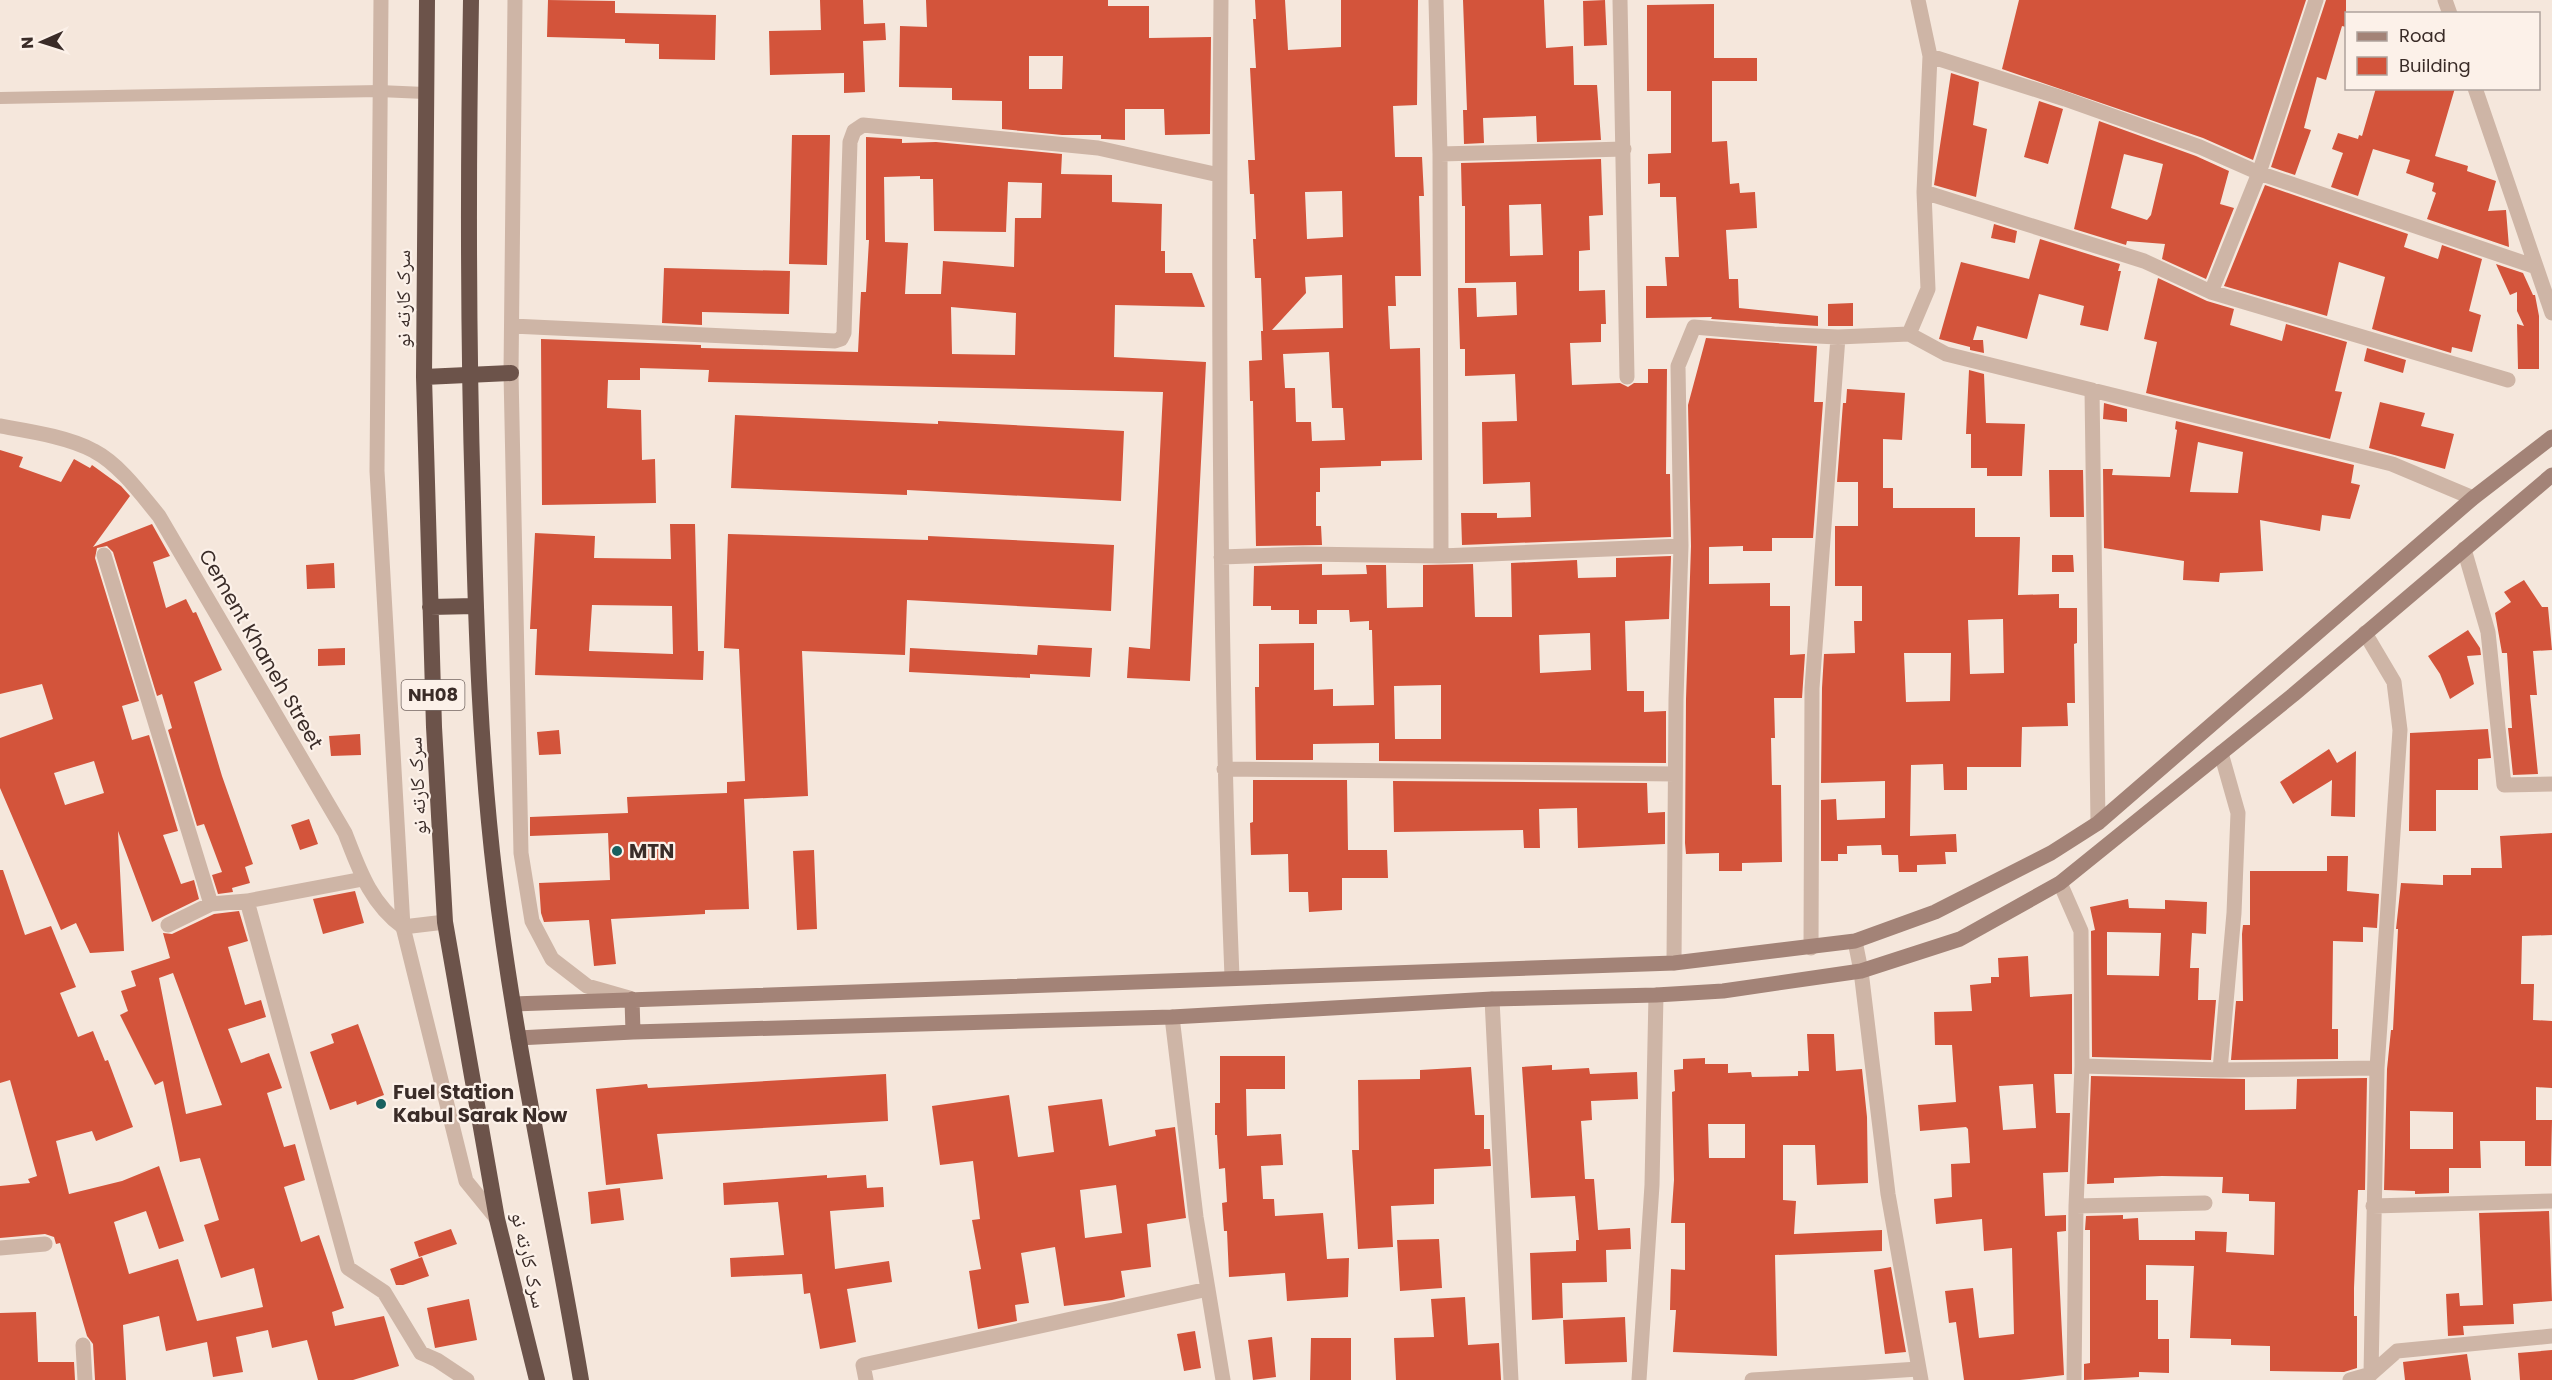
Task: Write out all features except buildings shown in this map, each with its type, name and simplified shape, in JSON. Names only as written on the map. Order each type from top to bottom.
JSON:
[{"type":"highway","name":"سرک کارته نو","points":[[427,0],[424,377],[434,727],[446,922],[497,1219],[537,1380]]},
{"type":"highway","name":"سرک کارته نو","points":[[471,0],[469,375],[480,712],[495,877],[518,1038],[561,1260],[581,1380]]},
{"type":"highway","points":[[424,377],[511,373]]},
{"type":"highway","points":[[430,607],[475,606]]},
{"type":"main road","points":[[513,1004],[1674,963],[1855,941],[1935,912],[2051,853],[2098,823],[2473,498],[2552,437]]},
{"type":"main road","points":[[518,1038],[633,1032],[1172,1017],[1492,999],[1656,995],[1723,991],[1861,970],[1960,939],[2060,883],[2221,753],[2551,476]]},
{"type":"main road","points":[[632,999],[633,1032]]},
{"type":"street","points":[[381,0],[377,471],[403,927],[466,1180],[497,1219]]},
{"type":"street","points":[[515,0],[511,373],[521,853],[532,921],[552,960],[586,986],[632,999]]},
{"type":"street","points":[[1221,0],[1219,175],[1221,557],[1224,769],[1232,977]]},
{"type":"street","points":[[1436,0],[1440,154],[1441,556]]},
{"type":"street","points":[[1620,0],[1627,377]]},
{"type":"street","points":[[1909,334],[1928,289],[1924,192],[1930,56],[1918,0]]},
{"type":"street","points":[[2211,292],[2259,172],[2316,0]]},
{"type":"street","points":[[1930,56],[2065,99],[2200,147],[2259,172],[2536,267]]},
{"type":"street","points":[[2476,90],[2552,313]]},
{"type":"street","points":[[512,326],[835,341],[841,339],[844,333],[850,142],[854,131],[863,125],[1098,148],[1219,175]]},
{"type":"street","points":[[1440,154],[1624,149]]},
{"type":"street","points":[[1924,192],[2144,261],[2211,292],[2508,380]]},
{"type":"street","points":[[1674,963],[1675,774],[1681,546],[1678,366],[1694,327],[1838,337],[1909,334],[1946,354],[2392,464],[2473,498]]},
{"type":"street","points":[[1811,948],[1812,688],[1838,337]]},
{"type":"street","points":[[2092,390],[2098,823]]},
{"type":"street","name":"Cement Khaneh Street","points":[[0,426],[44,434],[94,451],[129,479],[159,516],[345,833],[363,879],[376,903],[403,927]]},
{"type":"street","points":[[1221,557],[1304,554],[1441,556],[1681,546]]},
{"type":"street","points":[[2464,549],[2488,632],[2504,785],[2552,784]]},
{"type":"street","points":[[104,555],[211,904]]},
{"type":"street","points":[[2364,633],[2394,682],[2400,730],[2377,1068],[2371,1374]]},
{"type":"street","points":[[2220,1070],[2234,913],[2238,813],[2221,753]]},
{"type":"street","points":[[1224,769],[1675,774]]},
{"type":"street","points":[[168,926],[211,904],[246,901],[363,879]]},
{"type":"street","points":[[2060,883],[2081,931],[2082,1066],[2076,1206],[2074,1380]]},
{"type":"street","points":[[246,901],[348,1268],[384,1292],[421,1353],[437,1360],[467,1380]]},
{"type":"street","points":[[403,927],[446,922]]},
{"type":"street","points":[[1752,1380],[1919,1375],[1888,1194],[1861,970],[1855,941]]},
{"type":"street","points":[[1639,1380],[1652,1185],[1656,995]]},
{"type":"street","points":[[1492,999],[1511,1380]]},
{"type":"street","points":[[1172,1017],[1196,1217],[1223,1380]]},
{"type":"street","points":[[2082,1066],[2220,1070],[2377,1068]]},
{"type":"street","points":[[2373,1206],[2552,1201]]},
{"type":"street","points":[[2076,1206],[2205,1203]]},
{"type":"street","points":[[0,1248],[45,1244]]},
{"type":"street","points":[[866,1380],[863,1365],[1208,1289]]},
{"type":"street","points":[[2350,1380],[2371,1374],[2397,1351],[2552,1336]]},
{"type":"street","points":[[83,1344],[85,1380]]},
{"type":"lane","points":[[0,98],[379,91],[425,93]]},
{"type":"place","name":"MTN","points":[[617,851]]},
{"type":"place","name":"Fuel Station Kabul Sarak Now","points":[[381,1104]]}]
